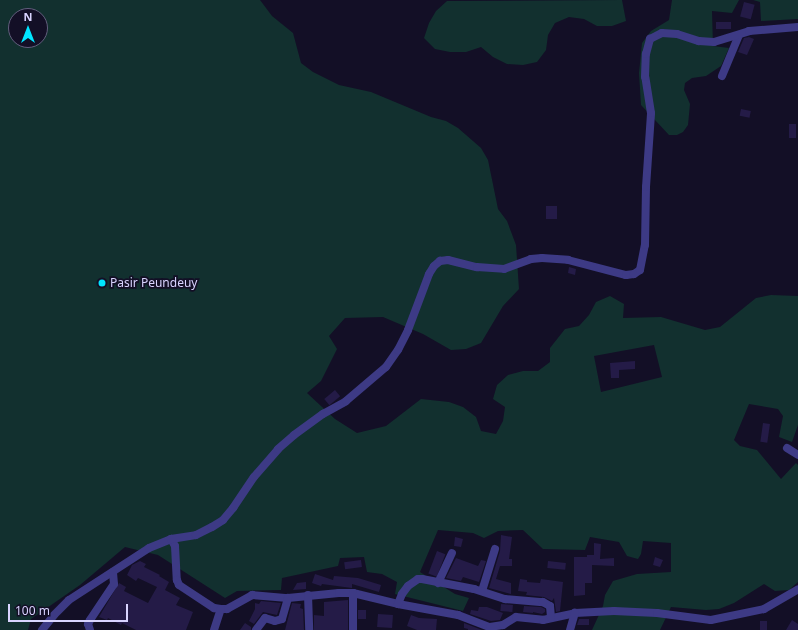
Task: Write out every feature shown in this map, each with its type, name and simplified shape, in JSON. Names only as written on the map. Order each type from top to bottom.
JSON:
[{"type":"street","points":[[42,630],[69,600],[149,548],[171,539],[196,535],[223,520],[254,477],[278,449],[294,435],[323,414],[346,401],[386,367],[398,350],[408,330],[429,274],[434,266],[440,261],[448,260],[477,267],[499,269],[512,268],[531,259],[542,258],[568,260],[626,275],[634,274],[640,270],[645,245],[646,187],[651,113],[644,77],[646,54],[650,40],[662,33],[677,34],[699,41],[714,42],[749,31],[798,27]]},
{"type":"street","points":[[722,76],[740,35]]},
{"type":"street","points":[[787,448],[798,455]]},
{"type":"street","points":[[171,539],[175,546],[176,575],[179,585],[214,608],[221,609],[227,609],[252,595],[288,598],[328,593],[353,593],[398,604],[458,614],[490,627],[503,625],[516,617],[536,620],[575,614],[633,612],[712,620],[764,609],[798,589]]},
{"type":"street","points":[[482,591],[494,549]]},
{"type":"street","points":[[438,583],[452,553]]},
{"type":"street","points":[[90,630],[88,624],[90,620],[114,584],[113,572]]},
{"type":"street","points":[[398,604],[402,594],[418,579],[482,591],[505,599],[530,600],[548,604],[551,609],[551,618]]},
{"type":"street","points":[[353,593],[353,630]]},
{"type":"street","points":[[308,595],[309,630]]},
{"type":"street","points":[[256,630],[265,618],[275,621],[282,619],[288,598]]},
{"type":"street","points":[[214,630],[221,609]]},
{"type":"street","points":[[570,630],[575,614]]},
{"type":"green space","points":[[0,0],[260,0],[272,16],[293,33],[301,63],[313,72],[339,85],[371,92],[431,117],[446,121],[458,128],[481,148],[488,160],[498,209],[507,221],[516,245],[519,289],[503,306],[481,343],[466,349],[451,350],[423,334],[383,317],[345,318],[329,336],[337,349],[321,381],[307,393],[335,419],[357,433],[386,426],[421,399],[449,402],[463,407],[476,417],[481,431],[496,434],[503,421],[505,407],[493,399],[497,385],[508,375],[523,371],[538,371],[550,362],[550,348],[565,329],[579,326],[589,315],[596,302],[610,296],[624,304],[623,318],[661,317],[705,330],[720,327],[756,298],[771,295],[798,296],[798,425],[792,442],[779,437],[783,416],[778,409],[749,404],[734,440],[740,446],[757,450],[781,479],[796,463],[798,465],[798,582],[789,590],[775,591],[764,584],[734,603],[719,609],[706,610],[671,607],[660,630],[592,630],[603,606],[605,595],[613,581],[637,574],[671,572],[671,543],[643,541],[641,554],[638,559],[627,556],[619,542],[590,537],[585,550],[543,549],[523,530],[498,531],[484,538],[473,533],[438,530],[420,572],[455,594],[469,598],[463,611],[395,594],[397,582],[382,574],[367,572],[364,557],[340,558],[338,566],[282,578],[281,590],[237,591],[225,598],[158,555],[125,547],[80,585],[31,619],[28,630],[0,630]],"holes":[[[654,345],[662,377],[601,392],[594,356]]]},
{"type":"green space","points":[[622,0],[626,21],[612,26],[597,26],[584,19],[569,17],[555,23],[548,35],[546,50],[537,62],[523,65],[507,64],[493,57],[481,47],[466,52],[450,52],[435,49],[424,38],[429,23],[436,11],[447,1]]},
{"type":"green space","points":[[672,0],[739,0],[732,13],[712,11],[713,46],[729,48],[721,66],[706,76],[692,78],[685,83],[684,90],[690,104],[688,125],[683,132],[677,135],[669,135],[641,105],[639,73],[642,43],[651,31],[669,20]]},
{"type":"green space","points":[[753,0],[798,0],[798,19],[761,21],[760,2]]},
{"type":"building","points":[[744,2],[755,5],[751,19],[740,16]]},
{"type":"building","points":[[716,22],[731,22],[731,29],[716,29]]},
{"type":"building","points":[[749,37],[754,39],[747,55],[738,52],[744,38]]},
{"type":"building","points":[[741,109],[751,111],[749,118],[740,116]]},
{"type":"building","points":[[789,124],[796,124],[796,138],[789,138]]},
{"type":"building","points":[[546,206],[557,206],[557,219],[546,219]]},
{"type":"building","points":[[569,267],[576,269],[575,275],[568,273]]},
{"type":"building","points":[[635,361],[635,369],[619,370],[619,378],[611,378],[610,363]]},
{"type":"building","points":[[335,390],[340,396],[329,405],[324,399]]},
{"type":"building","points":[[763,423],[770,424],[767,443],[760,442]]},
{"type":"building","points":[[501,535],[512,537],[509,559],[512,559],[512,566],[500,566],[496,579],[511,583],[511,594],[489,588],[500,551]]},
{"type":"building","points":[[455,537],[463,539],[461,547],[454,546]]},
{"type":"building","points":[[594,543],[601,544],[600,559],[614,558],[614,566],[592,565],[592,583],[585,583],[585,595],[574,596],[574,557],[587,557],[587,555],[594,555]]},
{"type":"building","points":[[437,551],[445,554],[437,577],[428,573]]},
{"type":"building","points":[[655,557],[663,560],[660,567],[653,565]]},
{"type":"building","points":[[456,558],[478,566],[481,560],[486,561],[479,582],[463,577],[461,581],[446,578]]},
{"type":"building","points":[[361,560],[362,567],[345,569],[344,562]]},
{"type":"building","points":[[140,561],[146,564],[144,567],[160,575],[159,576],[169,582],[165,590],[180,598],[176,605],[193,612],[186,630],[136,630],[122,623],[121,625],[108,618],[107,620],[99,617],[119,583],[126,587],[124,591],[148,603],[157,587],[138,578],[136,581],[127,575],[132,565]]},
{"type":"building","points":[[548,561],[566,563],[565,570],[547,568]]},
{"type":"building","points":[[315,574],[333,580],[334,576],[358,578],[381,585],[379,592],[352,584],[352,588],[322,584],[321,586],[312,583]]},
{"type":"building","points":[[520,579],[527,580],[527,582],[540,583],[541,579],[563,582],[560,611],[556,612],[554,598],[552,601],[544,597],[526,595],[527,592],[518,591]]},
{"type":"building","points":[[306,582],[306,589],[293,590],[297,583]]},
{"type":"building","points":[[348,600],[348,630],[314,630],[314,615],[324,616],[324,602]]},
{"type":"building","points":[[261,601],[281,603],[277,615],[263,612],[254,624],[249,621],[255,609],[255,603],[259,604]]},
{"type":"building","points":[[292,603],[301,604],[300,608],[303,609],[304,630],[285,630]]},
{"type":"building","points":[[501,604],[513,605],[512,612],[500,611]]},
{"type":"building","points":[[524,606],[541,607],[545,609],[545,612],[542,614],[523,612]]},
{"type":"building","points":[[479,607],[487,607],[503,613],[500,620],[491,621],[470,614],[471,610],[478,611]]},
{"type":"building","points":[[358,610],[366,610],[366,619],[358,619]]},
{"type":"building","points":[[378,614],[393,615],[392,628],[377,627]]},
{"type":"building","points":[[411,615],[419,618],[437,619],[436,630],[417,630],[407,626]]},
{"type":"building","points":[[579,619],[589,619],[589,625],[577,625]]},
{"type":"building","points":[[792,620],[798,624],[798,630],[786,630]]},
{"type":"building","points":[[760,621],[767,621],[767,630],[760,630]]},
{"type":"building","points":[[245,623],[251,627],[251,630],[240,630]]},
{"type":"building","points":[[464,623],[482,630],[468,630],[464,628]]},
{"type":"place","name":"Pasir Peundeuy","points":[[102,283]]}]
